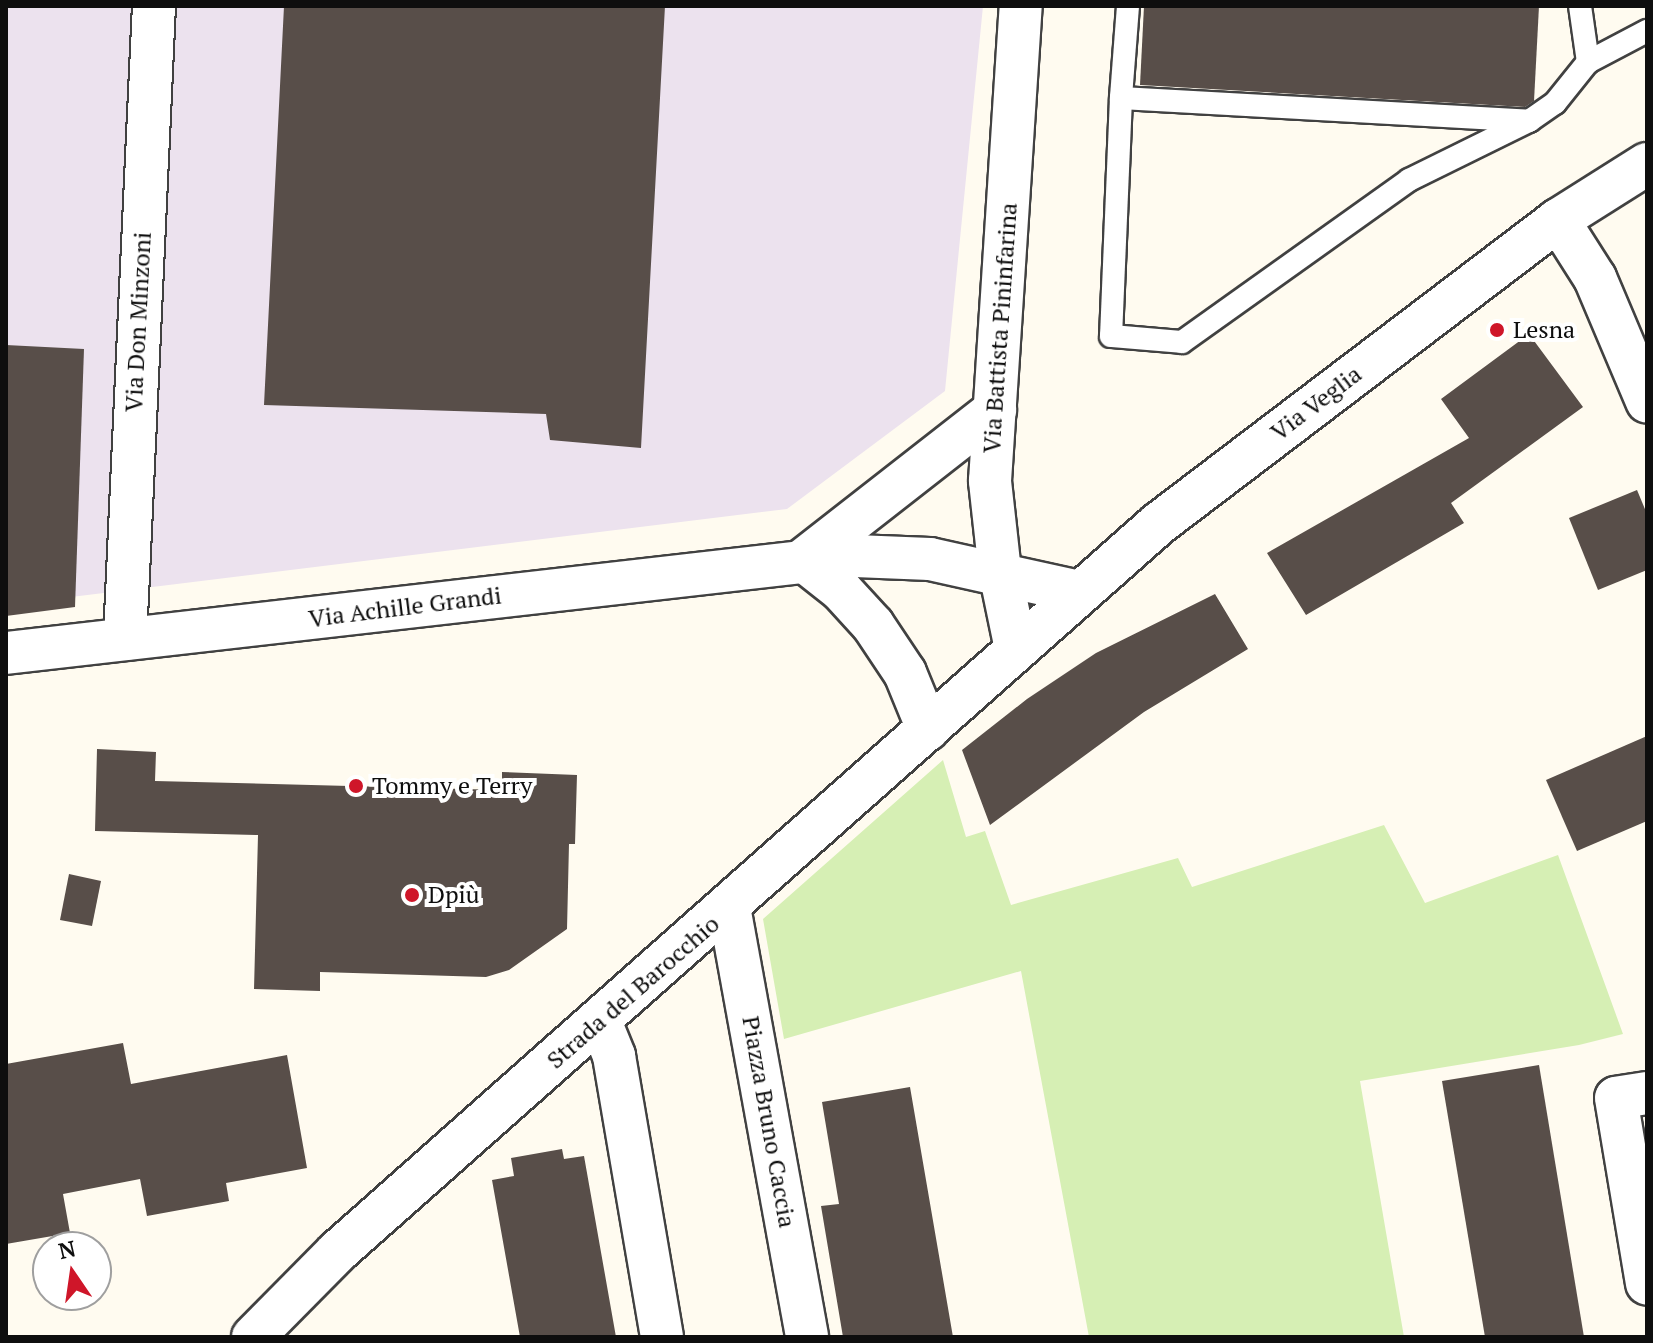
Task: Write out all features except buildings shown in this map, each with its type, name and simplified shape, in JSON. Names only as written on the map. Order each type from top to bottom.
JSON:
[{"type":"street","name":"Via Don Minzoni","points":[[125,639],[154,6]]},
{"type":"street","name":"Via Battista Pininfarina","points":[[1016,649],[1000,572],[990,481],[1021,6]]},
{"type":"street","name":"Via Veglia","points":[[1016,649],[1172,513],[1558,220],[1647,164]]},
{"type":"street","points":[[1558,220],[1595,278],[1647,401]]},
{"type":"street","points":[[928,729],[905,673],[873,625],[841,590],[803,560],[995,410]]},
{"type":"street","name":"Via Achille Grandi","points":[[6,653],[803,560],[906,557],[1000,572],[1079,592]]},
{"type":"street","name":"Strada del Barocchio","points":[[253,1337],[337,1252],[1016,649]]},
{"type":"street","name":"Piazza Bruno Caccia","points":[[729,907],[807,1337]]},
{"type":"street","points":[[600,1021],[614,1056],[662,1337]]},
{"type":"street","points":[[1647,1093],[1616,1098],[1647,1283]]},
{"type":"lane","points":[[1128,6],[1111,336],[1182,342],[1409,180],[1529,121],[1555,103],[1588,62],[1647,31]]},
{"type":"lane","points":[[1580,6],[1588,62]]},
{"type":"lane","points":[[1121,98],[1529,121]]},
{"type":"shaded area","points":[[6,6],[983,6],[945,391],[787,509],[6,605]]},
{"type":"green space","points":[[943,760],[966,837],[985,831],[1011,905],[1178,858],[1192,887],[1384,825],[1425,903],[1558,855],[1623,1034],[1579,1045],[1360,1081],[1404,1337],[1089,1337],[1021,971],[784,1039],[763,919]]},
{"type":"place","name":"Lesna","points":[[1497,330]]},
{"type":"place","name":"Tommy e Terry","points":[[356,786]]},
{"type":"place","name":"Dpiù","points":[[412,895]]}]
